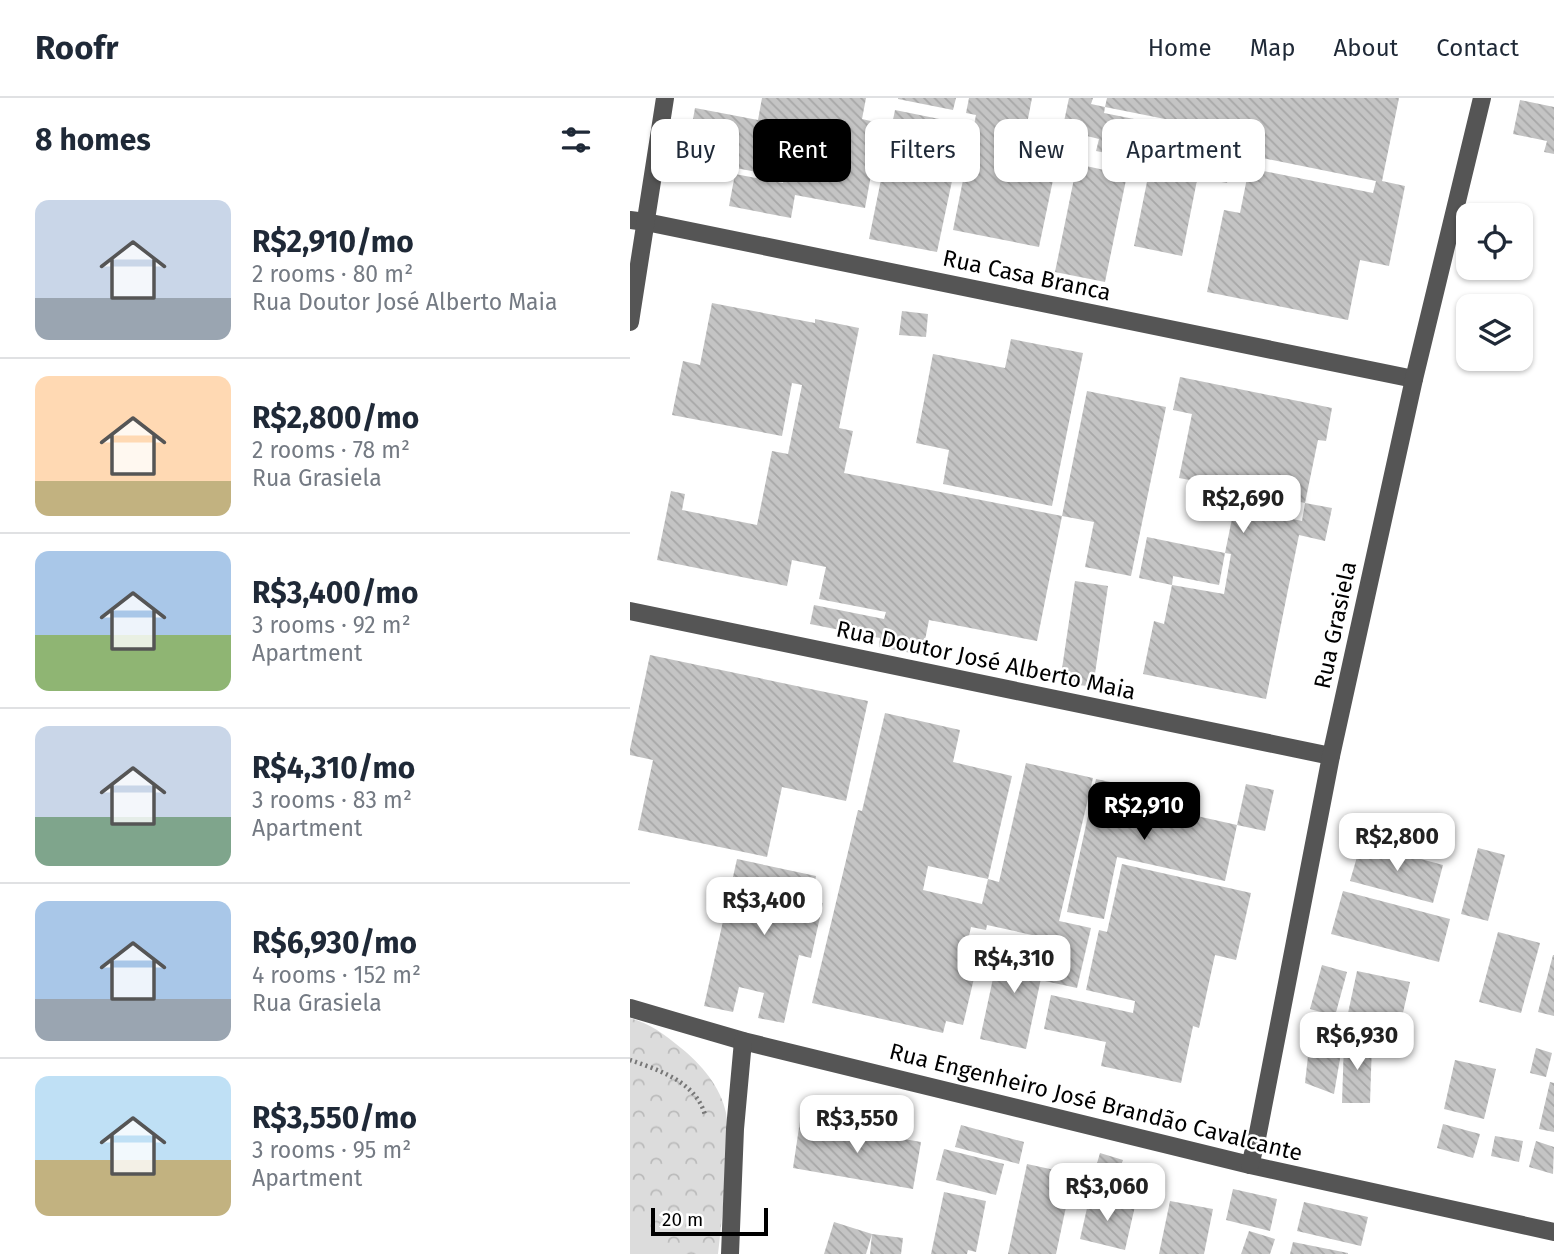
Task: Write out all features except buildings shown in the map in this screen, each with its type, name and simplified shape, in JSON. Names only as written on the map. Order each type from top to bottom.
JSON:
[{"type":"street","points":[[630,322],[638,221],[665,98]]},
{"type":"street","name":"Rua Grasiela","points":[[1250,1166],[1332,756],[1414,379],[1482,98]]},
{"type":"street","name":"Rua Casa Branca","points":[[638,221],[1414,379]]},
{"type":"street","name":"Rua Doutor José Alberto Maia","points":[[630,611],[1332,756]]},
{"type":"street","name":"Rua Engenheiro José Brandão Cavalcante","points":[[630,1008],[743,1041],[1250,1166],[1554,1231]]},
{"type":"street","points":[[730,1254],[735,1129],[743,1041]]},
{"type":"path","points":[[630,1060],[680,1082],[694,1094],[704,1108],[706,1118]]},
{"type":"green space","points":[[630,1018],[657,1030],[688,1054],[703,1069],[720,1094],[727,1121],[728,1143],[718,1254],[630,1254]]},
{"type":"green space","points":[[630,1220],[675,1254],[630,1254]]}]
